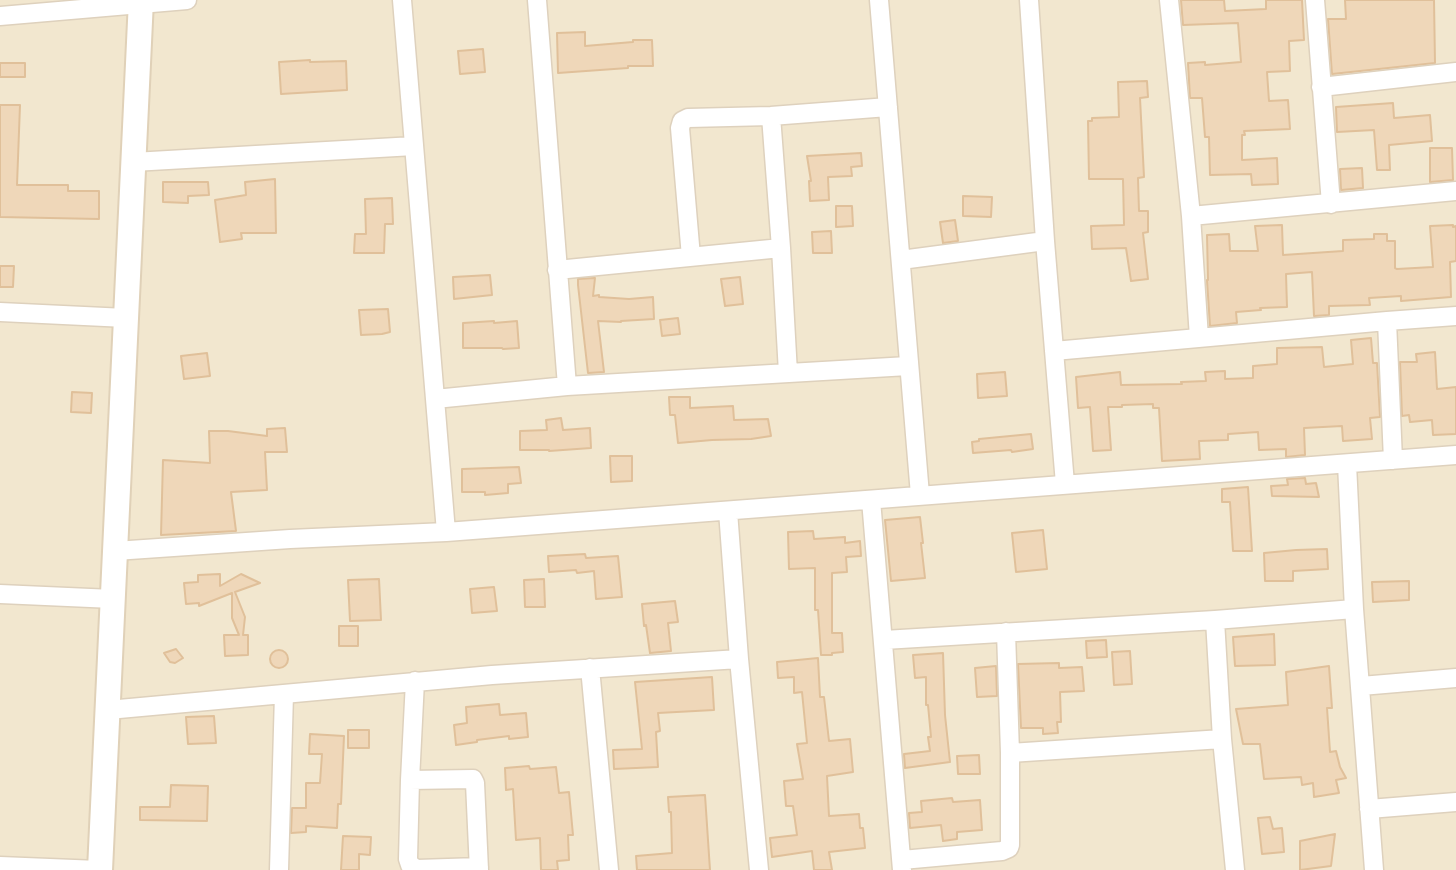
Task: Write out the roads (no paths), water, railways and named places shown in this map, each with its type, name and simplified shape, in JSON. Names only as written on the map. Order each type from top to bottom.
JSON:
[{"type":"street","points":[[0,16],[187,0]]},
{"type":"street","points":[[401,0],[446,532]]},
{"type":"street","points":[[537,0],[567,386]]},
{"type":"street","points":[[879,0],[920,495]]},
{"type":"street","points":[[1029,0],[1065,484]]},
{"type":"street","points":[[1169,0],[1191,216],[1199,338]]},
{"type":"street","points":[[1315,0],[1331,204]]},
{"type":"street","points":[[0,866],[99,870],[141,2]]},
{"type":"street","points":[[1321,87],[1456,72]]},
{"type":"street","points":[[691,257],[680,128],[682,121],[688,118],[771,116],[888,107]]},
{"type":"street","points":[[771,116],[788,373]]},
{"type":"street","points":[[133,162],[414,146]]},
{"type":"street","points":[[1191,216],[1456,191]]},
{"type":"street","points":[[901,260],[1045,241]]},
{"type":"street","points":[[557,270],[781,248]]},
{"type":"street","points":[[0,312],[126,318]]},
{"type":"street","points":[[1054,351],[1456,316]]},
{"type":"street","points":[[1388,321],[1393,460]]},
{"type":"street","points":[[435,398],[567,386],[908,366]]},
{"type":"street","points":[[115,551],[446,532],[1456,456]]},
{"type":"street","points":[[1347,464],[1354,609],[1374,870]]},
{"type":"street","points":[[872,499],[902,865],[1009,848],[1010,753],[1006,632]]},
{"type":"street","points":[[728,511],[759,870]]},
{"type":"street","points":[[0,594],[113,599]]},
{"type":"street","points":[[884,640],[1354,609]]},
{"type":"street","points":[[1215,620],[1222,739],[1235,870]]},
{"type":"street","points":[[108,710],[415,681],[739,659]]},
{"type":"street","points":[[590,668],[609,870]]},
{"type":"street","points":[[1361,686],[1456,678]]},
{"type":"street","points":[[410,780],[473,779],[479,869],[417,869],[410,865],[410,780],[415,681]]},
{"type":"street","points":[[279,870],[284,694]]},
{"type":"street","points":[[1010,753],[1222,739]]},
{"type":"street","points":[[1369,808],[1456,802]]}]
